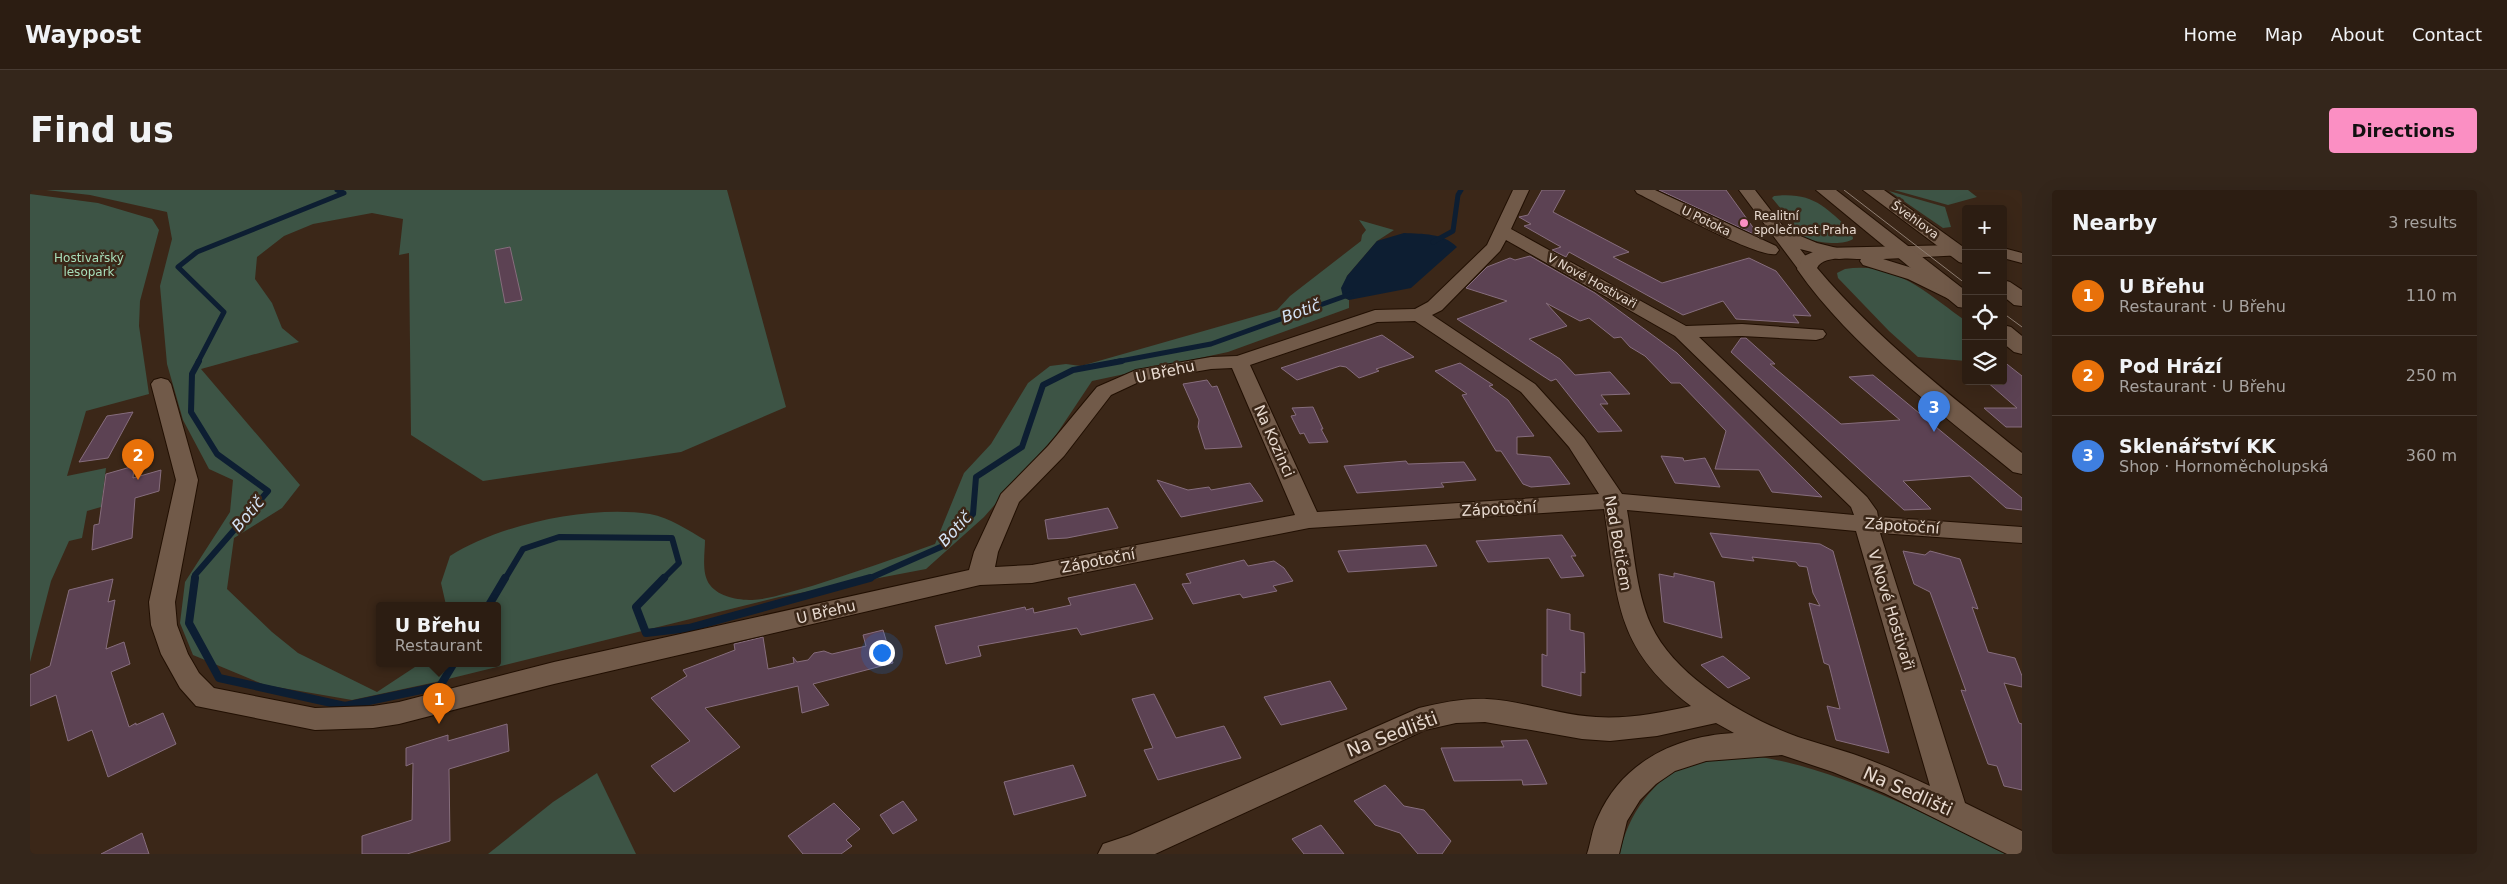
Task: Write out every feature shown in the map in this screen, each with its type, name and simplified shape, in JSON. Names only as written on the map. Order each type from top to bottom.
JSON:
[{"type":"street","points":[[1420,315],[1435,306],[1494,247],[1521,190]]},
{"type":"street","name":"U Potoka","points":[[1643,190],[1752,244],[1770,250]]},
{"type":"street","points":[[1825,190],[1962,300]]},
{"type":"street","name":"Švehlova","points":[[1872,190],[1962,252]]},
{"type":"street","points":[[1747,191],[1824,292],[1877,346],[2022,466]]},
{"type":"street","name":"V Nové Hostivaři","points":[[1501,230],[1682,332],[1852,494],[1865,511],[1870,543],[1952,810]]},
{"type":"street","points":[[1777,232],[1811,247],[1842,254],[1915,276],[1962,301]]},
{"type":"street","points":[[1807,269],[1815,256],[1962,253]]},
{"type":"street","points":[[2007,254],[2022,258]]},
{"type":"street","points":[[2007,289],[2022,300]]},
{"type":"street","name":"U Břehu","points":[[161,384],[187,480],[162,602],[161,619],[191,685],[200,694],[217,701],[315,719],[354,718],[399,713],[554,673],[980,576],[986,552],[1009,499],[1056,451],[1104,391],[1136,376],[1211,363],[1239,362],[1375,316],[1420,315]]},
{"type":"street","name":"Nad Botičem","points":[[1420,315],[1528,388],[1544,402],[1609,489],[1613,500],[1623,579],[1635,620],[1647,643],[1663,663],[1718,711],[1789,745]]},
{"type":"street","points":[[1682,332],[1742,330],[1816,334]]},
{"type":"street","points":[[2007,335],[2022,347]]},
{"type":"street","name":"Na Kozinci","points":[[1239,362],[1309,520]]},
{"type":"street","name":"Zápotoční","points":[[980,576],[1032,574],[1309,520],[1613,500],[1867,524],[2022,535]]},
{"type":"street","name":"Na Sedlišti","points":[[1114,854],[1135,848],[1419,720],[1442,714],[1492,710],[1563,724],[1611,729],[1664,724],[1718,711]]},
{"type":"street","points":[[1603,854],[1614,814],[1633,785],[1654,767],[1682,753],[1712,746],[1746,744],[1789,745]]},
{"type":"street","name":"Na Sedlišti","points":[[1789,745],[1851,766],[1952,810],[2022,846]]},
{"type":"green space","points":[[46,190],[727,190],[786,407],[681,452],[483,481],[411,435],[409,253],[399,255],[403,219],[372,213],[313,224],[284,236],[257,257],[255,279],[272,303],[282,328],[299,342],[201,369],[300,485],[282,508],[234,538],[227,589],[272,632],[298,653],[377,692],[415,667],[497,667],[352,700],[265,685],[193,655],[180,623],[185,582],[230,512],[233,480],[209,469],[183,420],[167,364],[160,286],[172,239],[167,212],[90,195]]},
{"type":"green space","points":[[1894,190],[1968,190],[1977,197],[1948,205]]},
{"type":"green space","points":[[1889,191],[1945,207],[1951,227],[1943,228]]},
{"type":"green space","name":"Hostivařský lesopark","points":[[30,194],[98,203],[152,219],[159,230],[140,301],[139,326],[149,394],[86,411],[67,476],[106,468],[101,507],[87,511],[82,538],[69,541],[51,581],[30,662]]},
{"type":"green space","points":[[1774,196],[1799,196],[1818,203],[1852,231],[1853,239],[1839,243],[1820,242],[1794,233],[1789,229],[1784,214],[1772,198]]},
{"type":"green space","points":[[1359,220],[1394,230],[1377,241],[1347,276],[1343,297],[1349,300],[1349,308],[1228,352],[1092,381],[1056,435],[984,517],[926,569],[779,597],[501,666],[501,602],[445,602],[441,583],[450,556],[470,545],[519,526],[600,512],[650,514],[665,518],[705,540],[704,569],[710,585],[724,595],[747,600],[767,598],[812,586],[935,544],[964,473],[991,444],[1028,383],[1050,366],[1066,364],[1081,366],[1277,310],[1290,296],[1361,241],[1362,235],[1366,230]]},
{"type":"green space","points":[[1863,268],[1880,270],[1896,275],[1924,291],[1962,318],[1962,361],[1918,357],[1889,331],[1838,278],[1837,273],[1845,269]]},
{"type":"green space","points":[[1753,756],[1785,762],[1850,782],[1883,795],[2007,854],[1620,854],[1630,823],[1638,809],[1659,783],[1672,773],[1702,759]]},
{"type":"green space","points":[[597,773],[636,854],[488,854],[553,802]]},
{"type":"water","points":[[1404,233],[1439,237],[1457,247],[1411,288],[1349,300],[1343,297],[1341,288],[1347,276],[1377,241]]},
{"type":"building","points":[[1542,190],[1565,190],[1553,212],[1629,252],[1613,257],[1662,283],[1749,258],[1776,271],[1811,316],[1793,315],[1799,323],[1736,319],[1723,301],[1683,315],[1569,252],[1566,257],[1552,250],[1561,247],[1524,226],[1531,224],[1519,217],[1528,215]]},
{"type":"building","points":[[1659,190],[1726,190],[1760,237]]},
{"type":"building","points":[[510,247],[522,300],[505,303],[495,250]]},
{"type":"building","points":[[1530,256],[1595,293],[1677,353],[1822,497],[1772,492],[1759,470],[1715,469],[1726,431],[1680,383],[1671,383],[1645,356],[1630,347],[1621,337],[1614,338],[1589,318],[1580,321],[1546,303],[1567,326],[1529,339],[1560,359],[1575,375],[1610,372],[1630,394],[1601,395],[1608,404],[1600,404],[1622,431],[1598,432],[1556,379],[1551,381],[1457,319],[1507,301],[1466,288],[1487,267],[1510,258],[1515,260]]},
{"type":"building","points":[[1382,335],[1414,357],[1376,369],[1379,371],[1359,378],[1346,367],[1340,366],[1297,380],[1281,368]]},
{"type":"building","points":[[1741,338],[1746,338],[1775,364],[1770,364],[1841,424],[1900,420],[1849,377],[1873,375],[2022,498],[2022,510],[2006,508],[1970,476],[1903,481],[1931,509],[1904,510],[1731,352]]},
{"type":"building","points":[[1460,363],[1493,385],[1489,386],[1508,400],[1534,436],[1517,437],[1517,454],[1550,457],[1570,484],[1531,487],[1523,484],[1501,451],[1496,451],[1462,395],[1467,394],[1435,371]]},
{"type":"building","points":[[2007,364],[2022,376],[2022,427],[2006,427],[1984,408],[2017,408],[1991,385],[2007,385]]},
{"type":"building","points":[[1207,380],[1212,387],[1217,386],[1242,447],[1205,449],[1198,427],[1199,420],[1183,384]]},
{"type":"building","points":[[1313,407],[1328,442],[1309,443],[1304,433],[1300,434],[1291,416],[1296,415],[1292,408]]},
{"type":"building","points":[[133,412],[108,458],[79,462],[107,416]]},
{"type":"building","points":[[1661,456],[1683,458],[1684,461],[1705,458],[1720,487],[1675,483]]},
{"type":"building","points":[[1406,461],[1408,464],[1464,462],[1476,480],[1441,483],[1444,487],[1357,493],[1344,466]]},
{"type":"building","points":[[134,466],[133,478],[161,470],[159,491],[135,498],[132,538],[92,550],[94,525],[99,524],[106,474]]},
{"type":"building","points":[[1157,480],[1188,490],[1209,487],[1211,490],[1250,483],[1263,501],[1181,517]]},
{"type":"building","points":[[1108,508],[1118,528],[1067,538],[1048,539],[1045,520]]},
{"type":"building","points":[[1710,533],[1820,544],[1833,551],[1889,753],[1836,740],[1827,706],[1840,709],[1829,665],[1824,663],[1809,603],[1820,606],[1813,593],[1807,567],[1799,566],[1796,562],[1752,557],[1754,561],[1722,557]]},
{"type":"building","points":[[1562,535],[1576,556],[1571,556],[1584,576],[1561,578],[1549,558],[1488,562],[1476,541]]},
{"type":"building","points":[[1426,545],[1437,566],[1348,572],[1338,551]]},
{"type":"building","points":[[1903,551],[1925,555],[1930,551],[1960,559],[1978,609],[1972,607],[1988,652],[2015,658],[2022,676],[2022,687],[2004,683],[2019,723],[2022,724],[2022,790],[2004,786],[1997,766],[1988,764],[1961,690],[1966,691],[1930,592],[1914,584]]},
{"type":"building","points":[[1244,560],[1248,566],[1274,561],[1284,568],[1293,581],[1273,586],[1277,591],[1243,598],[1240,594],[1193,604],[1182,584],[1191,583],[1186,574]]},
{"type":"building","points":[[1674,573],[1714,582],[1722,638],[1664,622],[1659,574],[1674,577]]},
{"type":"building","points":[[113,579],[108,602],[115,600],[106,649],[124,642],[130,664],[111,672],[129,727],[163,713],[176,744],[108,777],[92,730],[68,741],[56,695],[30,706],[30,675],[50,666],[69,590]]},
{"type":"building","points":[[1135,584],[1153,619],[1081,635],[1077,628],[978,646],[981,656],[946,664],[935,626],[1025,607],[1026,610],[1033,608],[1034,613],[1071,605],[1068,598]]},
{"type":"building","points":[[1547,609],[1570,614],[1570,630],[1584,633],[1585,673],[1581,672],[1581,696],[1542,686],[1542,654],[1547,656]]},
{"type":"building","points":[[883,630],[893,663],[813,684],[829,705],[802,713],[798,686],[705,708],[740,747],[674,792],[651,766],[690,741],[651,698],[687,676],[683,670],[735,650],[734,644],[763,637],[768,669],[794,663],[793,657],[797,662],[808,660],[814,653],[824,651],[832,654],[866,646],[863,635]]},
{"type":"building","points":[[1723,656],[1750,678],[1728,688],[1701,665]]},
{"type":"building","points":[[1330,681],[1347,709],[1281,725],[1264,697]]},
{"type":"building","points":[[1154,694],[1176,738],[1224,726],[1241,758],[1158,780],[1144,750],[1153,748],[1132,699]]},
{"type":"building","points":[[507,724],[509,751],[449,769],[450,841],[407,854],[362,854],[362,836],[412,820],[413,763],[406,766],[406,748],[448,735],[448,741]]},
{"type":"building","points":[[1527,740],[1547,784],[1523,785],[1522,780],[1454,781],[1441,748],[1504,747],[1501,741]]},
{"type":"building","points":[[1073,765],[1086,796],[1014,815],[1004,782]]},
{"type":"building","points":[[1385,785],[1404,806],[1424,810],[1451,841],[1442,854],[1418,854],[1400,833],[1375,825],[1354,801]]},
{"type":"building","points":[[903,801],[917,820],[893,834],[880,815]]},
{"type":"building","points":[[834,803],[860,829],[846,840],[852,846],[841,854],[803,854],[788,836]]},
{"type":"building","points":[[1321,825],[1344,854],[1304,854],[1292,839]]},
{"type":"building","points":[[142,833],[149,854],[101,854]]},
{"type":"waterway","name":"Botič","points":[[198,362],[224,312],[178,267],[197,252],[344,193],[337,190]]},
{"type":"waterway","name":"Botič","points":[[1433,242],[1453,231],[1458,195],[1461,190]]},
{"type":"waterway","name":"Botič","points":[[1115,362],[1211,344],[1351,294]]},
{"type":"waterway","name":"Botič","points":[[194,579],[195,575],[268,491],[217,454],[191,412],[192,374],[199,361]]},
{"type":"waterway","name":"Botič","points":[[868,579],[943,546],[973,514],[976,477],[1022,447],[1043,385],[1073,370],[1122,361]]},
{"type":"waterway","name":"Botič","points":[[505,579],[523,549],[559,537],[672,538],[679,563],[664,578]]},
{"type":"waterway","name":"Botič","points":[[195,578],[189,623],[219,678],[345,706],[440,686],[452,667]]},
{"type":"waterway","name":"Botič","points":[[491,602],[505,578]]},
{"type":"waterway","name":"Botič","points":[[664,578],[636,607],[646,633],[689,628],[870,578]]},
{"type":"tram line","points":[[1844,190],[1962,281]]},
{"type":"tram line","points":[[2007,316],[2022,327]]},
{"type":"place","name":"Realitní společnost Praha","points":[[1744,223]]},
{"type":"place","name":"Sklenářství KK","points":[[1934,432]]},
{"type":"place","name":"Pod Hrází","points":[[138,480]]},
{"type":"place","name":"U Břehu","points":[[439,724]]}]
